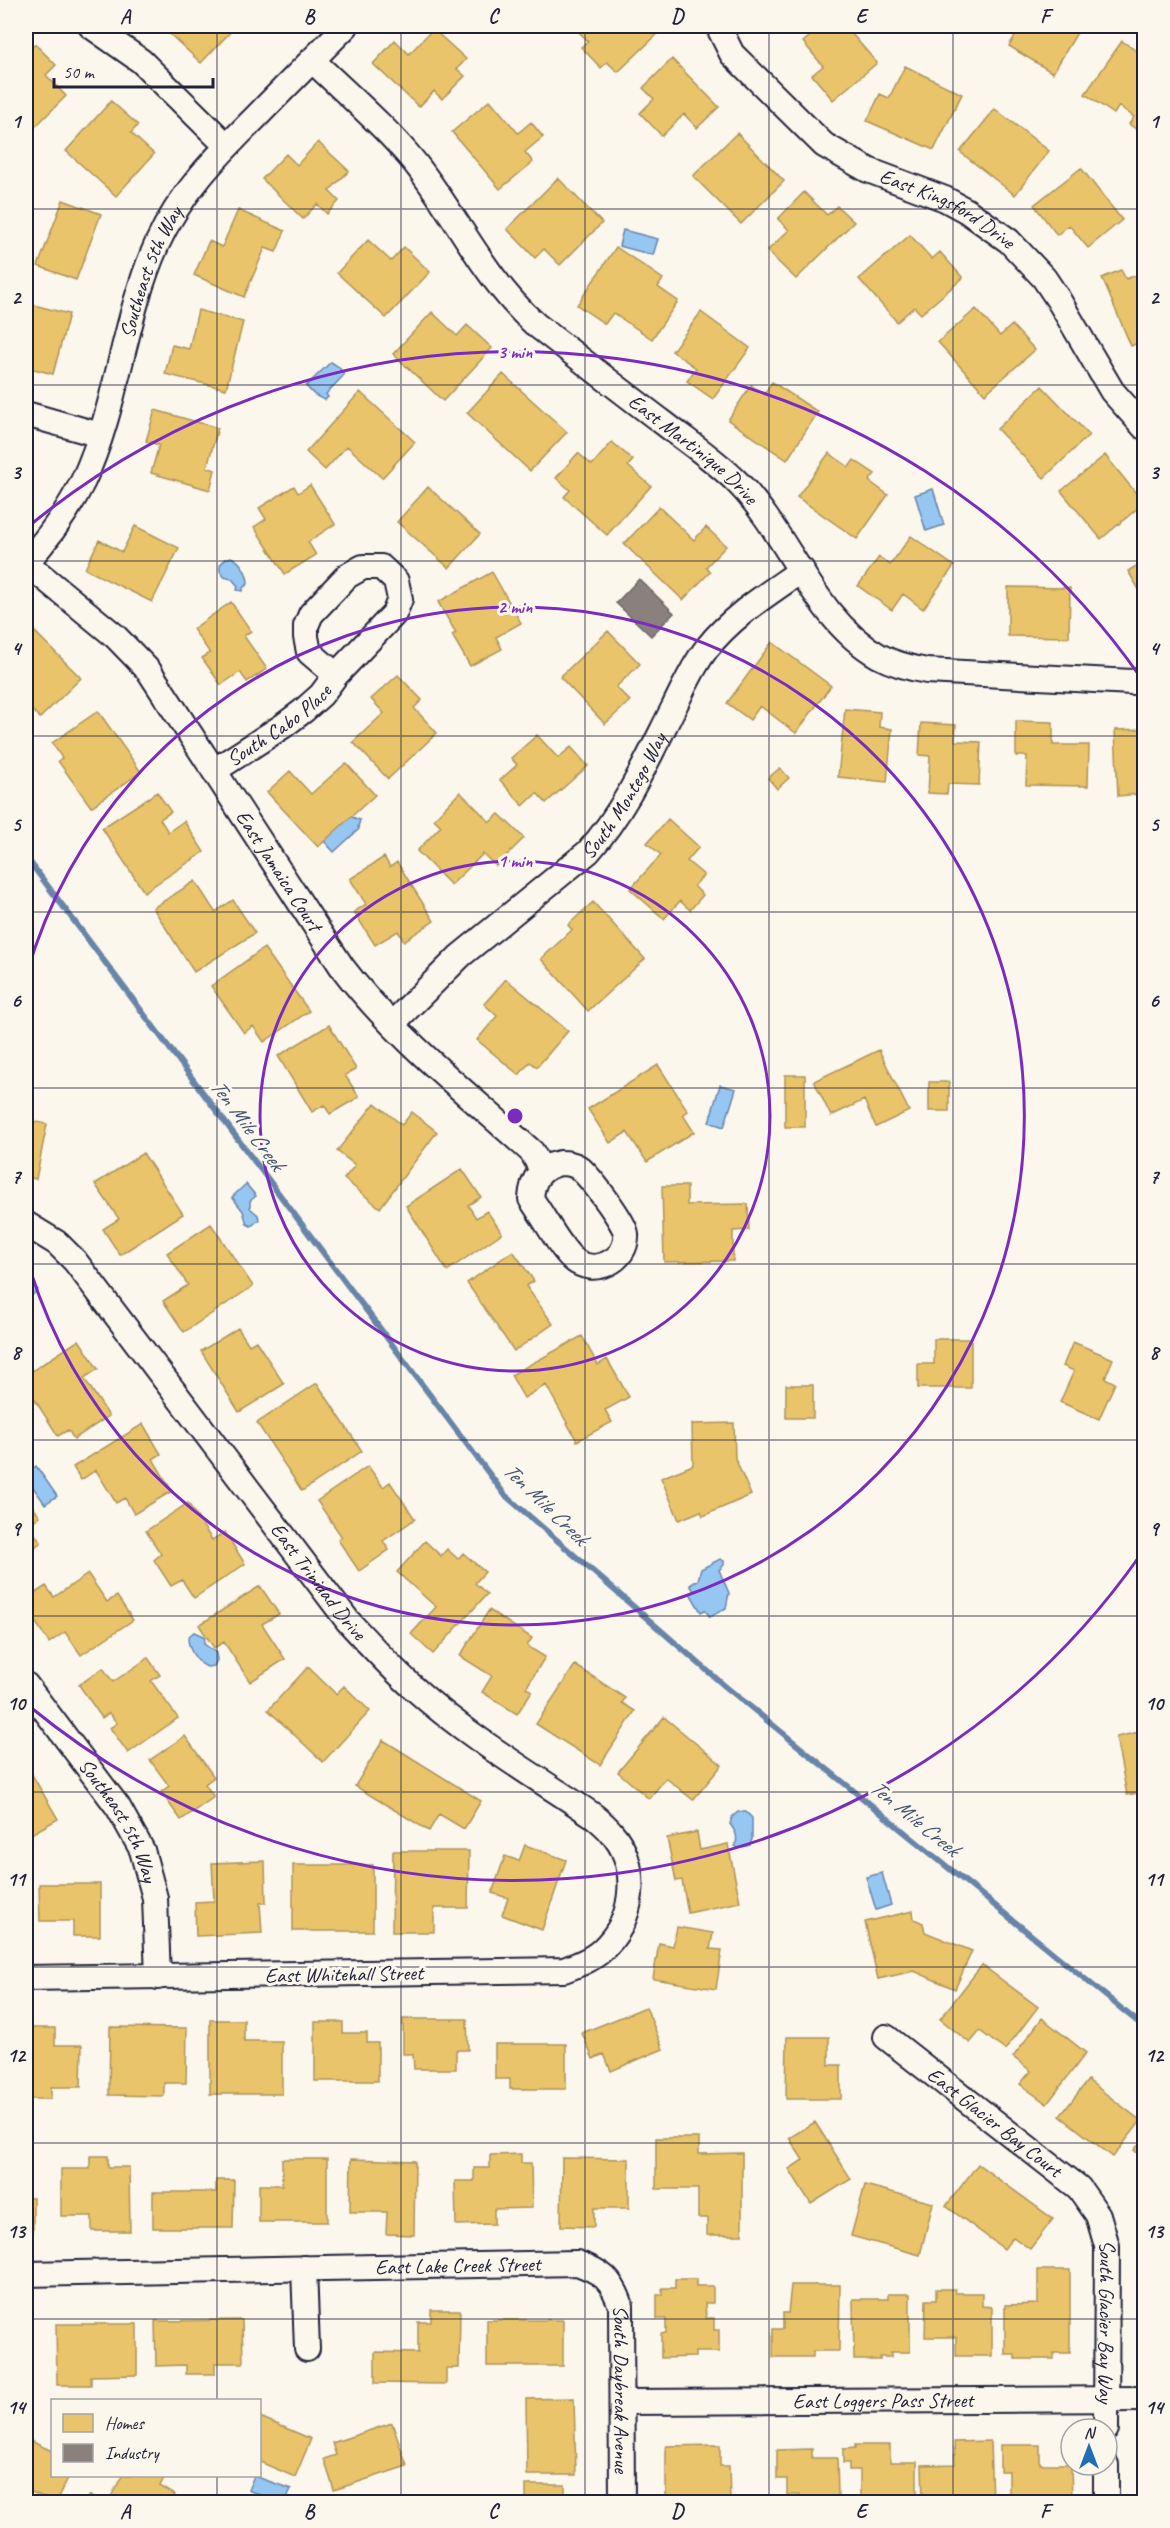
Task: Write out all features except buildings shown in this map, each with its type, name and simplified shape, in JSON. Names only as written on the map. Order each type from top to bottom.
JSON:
[{"type":"street","points":[[92,26],[141,61],[227,146]]},
{"type":"street","name":"Southeast 5th Way","points":[[26,563],[57,525],[82,482],[100,435],[143,280],[156,244],[186,192],[227,146],[346,26]]},
{"type":"street","name":"East Kingsford Drive","points":[[724,27],[732,54],[824,145],[868,170],[945,199],[975,216],[1009,241],[1044,278],[1112,391],[1144,427]]},
{"type":"street","name":"East Martinique Drive","points":[[312,60],[414,162],[486,270],[517,307],[535,324],[735,480],[767,517],[841,626],[873,652],[903,666],[927,671],[1132,682],[1144,679]]},
{"type":"street","points":[[26,414],[100,435]]},
{"type":"street","name":"East Jamaica Court","points":[[26,563],[132,653],[164,691],[342,968],[392,1024],[532,1152],[542,1170]]},
{"type":"street","name":"South Cabo Place","points":[[214,770],[290,721],[321,695],[336,675],[394,614],[400,599],[396,581],[381,567],[363,567],[347,576],[311,614],[306,626],[309,652],[336,675]]},
{"type":"street","name":"South Montego Way","points":[[392,1024],[460,956],[593,846],[619,814],[693,669],[707,648],[742,612],[802,570]]},
{"type":"street","name":"East Trinidad Drive","points":[[26,1224],[57,1243],[75,1261],[348,1621],[381,1657],[417,1691],[456,1722],[594,1816],[612,1832],[625,1854],[629,1870],[630,1903]]},
{"type":"street","name":"Southeast 5th Way","points":[[26,1685],[118,1807],[142,1850],[155,1898],[158,1977]]},
{"type":"street","name":"East Whitehall Street","points":[[26,1978],[564,1970],[587,1961],[607,1946],[621,1927],[630,1903]]},
{"type":"street","name":"East Glacier Bay Court","points":[[886,2037],[1079,2188],[1098,2215]]},
{"type":"street","name":"South Glacier Bay Way","points":[[1098,2215],[1107,2246],[1106,2417]]},
{"type":"street","name":"East Lake Creek Street","points":[[26,2274],[577,2263],[596,2270],[607,2279]]},
{"type":"street","points":[[304,2268],[307,2349]]},
{"type":"street","name":"South Daybreak Avenue","points":[[607,2279],[616,2291],[621,2306],[622,2502]]},
{"type":"street","name":"East Loggers Pass Street","points":[[622,2402],[1144,2399]]},
{"type":"street","points":[[1106,2477],[1106,2502]]},
{"type":"water","points":[[623,230],[658,239],[653,255],[619,246]]},
{"type":"water","points":[[331,362],[339,367],[344,375],[326,394],[328,397],[325,400],[315,395],[306,386]]},
{"type":"water","points":[[933,489],[944,525],[926,531],[915,495]]},
{"type":"water","points":[[231,557],[241,565],[247,576],[248,584],[243,591],[237,590],[238,586],[232,579],[224,577],[220,571],[220,565],[225,559]]},
{"type":"water","points":[[349,816],[360,820],[359,829],[334,852],[323,840]]},
{"type":"water","points":[[720,1085],[736,1089],[724,1127],[709,1122]]},
{"type":"water","points":[[246,1184],[256,1196],[250,1201],[250,1208],[258,1215],[259,1220],[251,1226],[247,1224],[243,1211],[232,1197]]},
{"type":"water","points":[[29,1280],[38,1290],[26,1301],[26,1284]]},
{"type":"water","points":[[36,1466],[57,1496],[45,1504],[26,1477],[26,1474]]},
{"type":"water","points":[[720,1559],[724,1561],[724,1565],[719,1570],[729,1593],[726,1608],[710,1617],[705,1610],[701,1612],[690,1593],[694,1591],[690,1585],[698,1580],[701,1569]]},
{"type":"water","points":[[194,1632],[205,1637],[204,1644],[216,1653],[217,1660],[214,1666],[207,1667],[193,1655],[188,1637]]},
{"type":"water","points":[[738,1812],[746,1812],[752,1818],[752,1839],[750,1845],[738,1848],[735,1846],[736,1834],[730,1824],[732,1817]]},
{"type":"water","points":[[882,1873],[891,1905],[876,1910],[866,1877]]},
{"type":"water","points":[[254,2477],[291,2489],[285,2502],[277,2502],[248,2490]]},
{"type":"waterway","name":"Ten Mile Creek","points":[[26,857],[505,1495],[726,1687],[1144,2027]]}]
